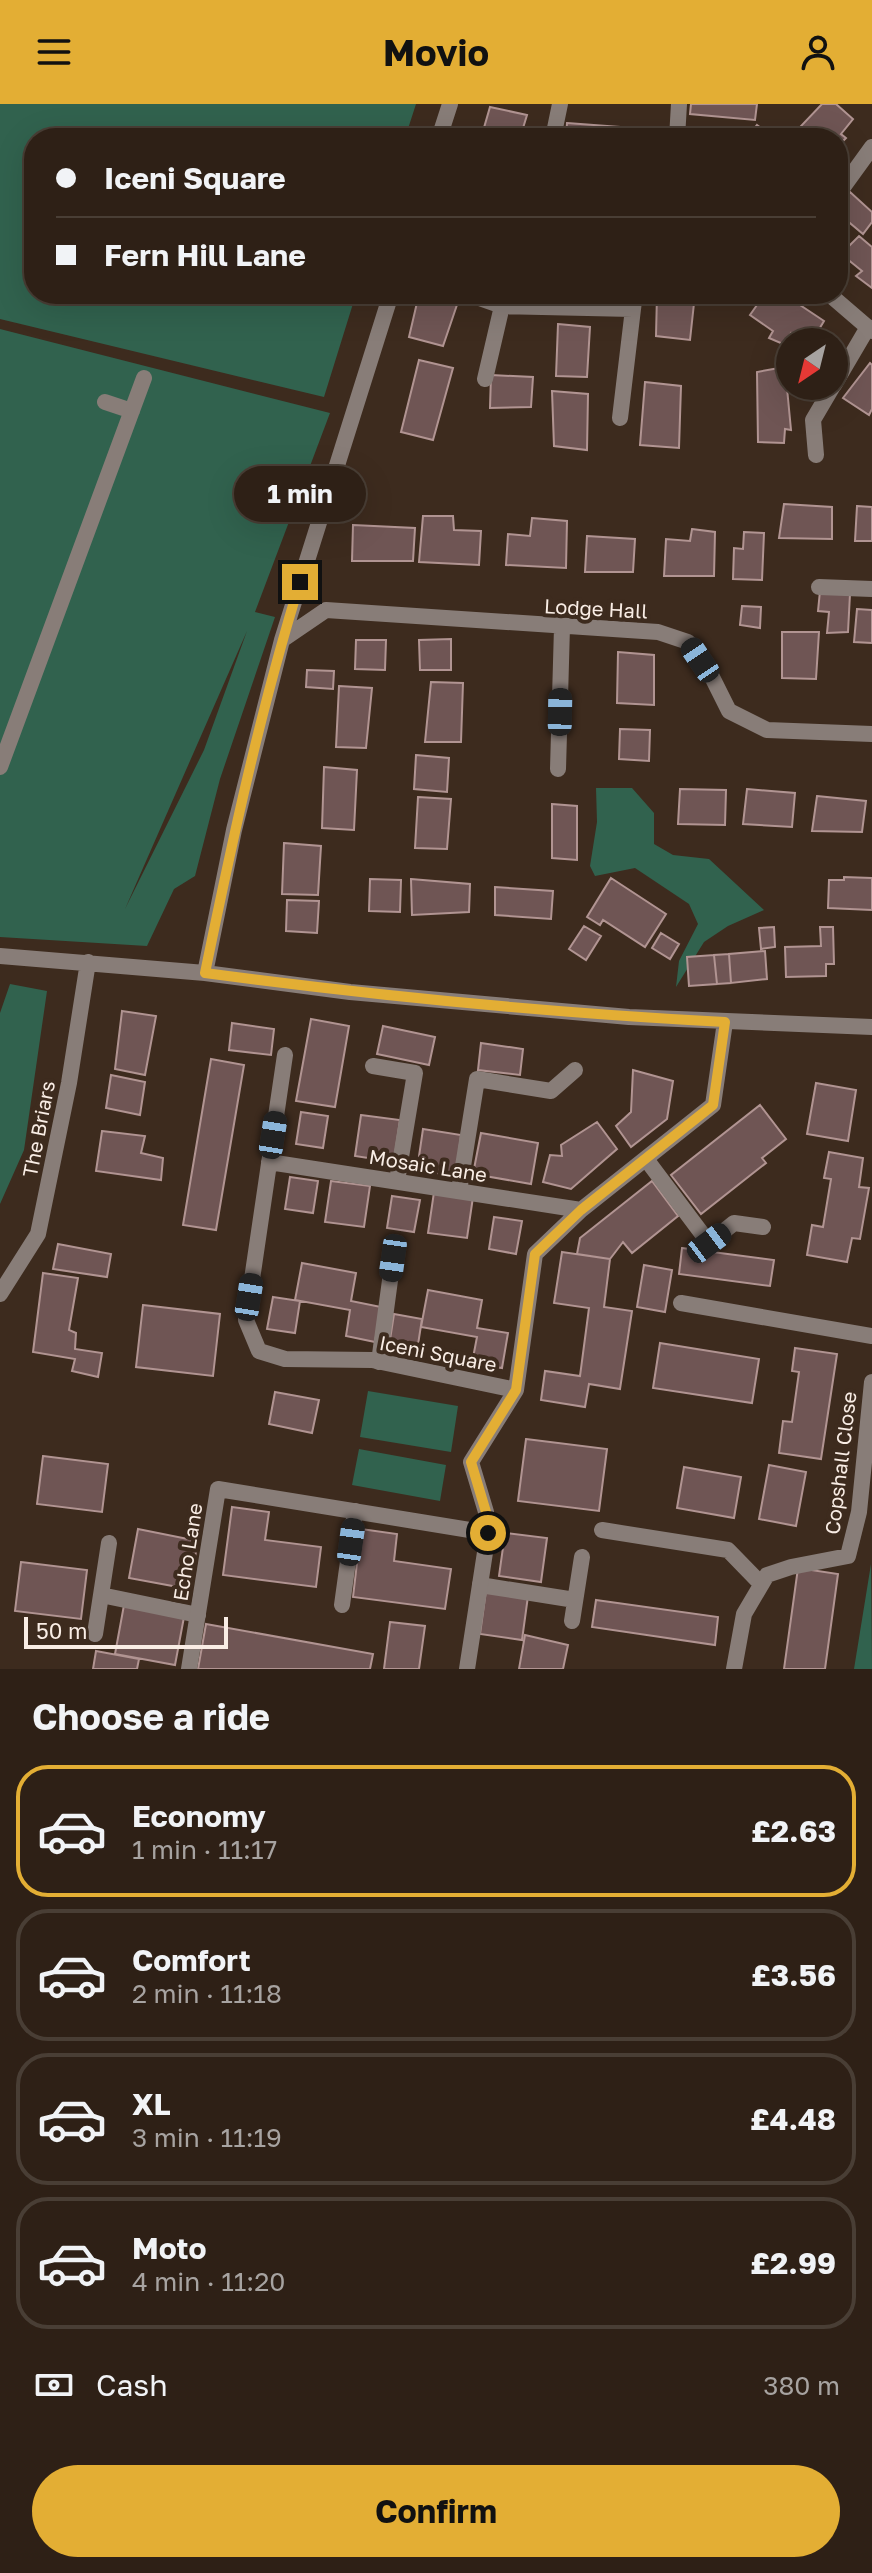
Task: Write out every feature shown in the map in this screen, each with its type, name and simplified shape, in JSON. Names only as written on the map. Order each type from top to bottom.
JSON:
[{"type":"street","points":[[442,128],[450,104]]},
{"type":"street","points":[[555,128],[560,104]]},
{"type":"street","points":[[678,128],[679,104]]},
{"type":"street","points":[[848,180],[872,147]]},
{"type":"street","points":[[205,973],[234,830],[282,640],[388,304]]},
{"type":"street","points":[[496,304],[555,304]]},
{"type":"street","points":[[620,418],[634,304]]},
{"type":"street","points":[[841,304],[870,329],[848,363]]},
{"type":"street","points":[[485,379],[502,306]]},
{"type":"street","points":[[0,767],[144,378]]},
{"type":"street","points":[[816,455],[813,420],[825,400]]},
{"type":"street","points":[[105,402],[132,411]]},
{"type":"street","points":[[819,587],[872,589]]},
{"type":"street","name":"Lodge Hall","points":[[282,640],[326,610],[658,632],[688,642],[712,677],[729,711],[767,730],[872,734]]},
{"type":"street","points":[[558,769],[562,627]]},
{"type":"street","points":[[0,956],[205,973],[350,992],[629,1017],[872,1027]]},
{"type":"street","name":"The Briars","points":[[0,1294],[38,1234],[69,1083],[88,962]]},
{"type":"street","points":[[516,1390],[535,1254],[581,1210],[713,1105],[725,1022]]},
{"type":"street","points":[[269,1162],[285,1055]]},
{"type":"street","points":[[373,1066],[415,1073],[397,1181]]},
{"type":"street","points":[[459,1191],[477,1079],[551,1091],[575,1070]]},
{"type":"street","points":[[646,1159],[709,1243],[734,1223],[763,1227]]},
{"type":"street","name":"Mosaic Lane","points":[[269,1162],[581,1210]]},
{"type":"street","name":"Iceni Square","points":[[269,1162],[246,1320],[259,1351],[285,1359],[379,1362],[516,1390],[471,1462],[486,1512],[488,1533],[467,1669]]},
{"type":"street","points":[[379,1362],[393,1258]]},
{"type":"street","points":[[681,1303],[872,1336]]},
{"type":"street","name":"Copshall Close","points":[[761,1584],[767,1575],[791,1567],[848,1556],[859,1512],[872,1382]]},
{"type":"street","name":"Echo Lane","points":[[189,1669],[218,1489],[355,1511]]},
{"type":"street","points":[[342,1605],[355,1511],[488,1533]]},
{"type":"street","points":[[602,1530],[728,1550],[761,1584],[744,1614],[734,1669]]},
{"type":"street","points":[[95,1634],[109,1543]]},
{"type":"street","points":[[572,1621],[582,1557]]},
{"type":"street","points":[[480,1585],[575,1600]]},
{"type":"street","points":[[101,1595],[198,1615]]},
{"type":"green space","points":[[0,104],[416,104],[408,128],[24,128],[24,304],[353,304],[324,397],[0,319]]},
{"type":"green space","points":[[0,329],[330,413],[255,612],[275,617],[220,779],[195,876],[174,889],[147,946],[0,937]],"holes":[[[247,631],[204,750],[125,909]]]},
{"type":"green space","points":[[596,788],[632,788],[654,813],[654,844],[673,855],[709,859],[764,910],[728,926],[704,942],[676,987],[679,961],[698,924],[689,904],[635,868],[595,876],[590,866],[597,822]]},
{"type":"green space","points":[[10,984],[47,991],[24,1150],[0,1204],[0,1013]]},
{"type":"green space","points":[[368,1391],[458,1406],[451,1452],[360,1437]]},
{"type":"green space","points":[[359,1449],[446,1465],[440,1501],[352,1485]]},
{"type":"green space","points":[[871,1564],[872,1669],[854,1669]]},
{"type":"building","points":[[691,104],[757,104],[755,120],[690,114]]},
{"type":"building","points":[[822,104],[836,104],[853,119],[846,128],[801,126]]},
{"type":"building","points":[[490,107],[527,115],[523,128],[484,128]]},
{"type":"building","points":[[567,123],[633,128],[567,128]]},
{"type":"building","points":[[850,192],[872,212],[872,222],[863,234],[848,221]]},
{"type":"building","points":[[859,236],[872,247],[872,288],[856,276],[862,271],[848,260],[848,247]]},
{"type":"building","points":[[417,304],[457,304],[443,346],[409,337]]},
{"type":"building","points":[[657,304],[694,304],[690,340],[656,336]]},
{"type":"building","points":[[755,304],[798,304],[824,321],[820,328],[776,328],[776,341],[769,338],[773,331],[750,315]]},
{"type":"building","points":[[558,324],[590,327],[587,377],[556,376]]},
{"type":"building","points":[[419,360],[453,368],[433,440],[401,432]]},
{"type":"building","points":[[870,363],[872,409],[869,415],[846,400],[848,392]]},
{"type":"building","points":[[776,369],[776,400],[788,400],[791,430],[785,429],[784,443],[758,442],[757,372]]},
{"type":"building","points":[[491,375],[533,377],[531,407],[490,408]]},
{"type":"building","points":[[645,382],[681,386],[679,448],[640,445]]},
{"type":"building","points":[[552,391],[588,394],[587,450],[554,446]]},
{"type":"building","points":[[784,504],[832,507],[832,539],[779,538]]},
{"type":"building","points":[[857,506],[872,507],[872,541],[855,541]]},
{"type":"building","points":[[423,516],[453,516],[454,530],[481,531],[479,565],[419,562]]},
{"type":"building","points":[[532,518],[567,521],[566,568],[506,565],[508,534],[530,536]]},
{"type":"building","points":[[353,525],[415,528],[413,561],[352,561]]},
{"type":"building","points":[[692,529],[715,532],[714,576],[664,576],[666,539],[690,541]]},
{"type":"building","points":[[744,532],[764,533],[762,580],[733,579],[734,548],[743,549]]},
{"type":"building","points":[[587,536],[635,539],[633,572],[585,572]]},
{"type":"building","points":[[820,591],[850,594],[848,632],[827,633],[829,612],[818,611]]},
{"type":"building","points":[[742,606],[761,607],[760,628],[740,625]]},
{"type":"building","points":[[857,609],[872,610],[872,643],[854,642]]},
{"type":"building","points":[[782,632],[819,632],[816,679],[782,678]]},
{"type":"building","points":[[451,639],[451,670],[420,670],[419,640]]},
{"type":"building","points":[[356,640],[386,640],[385,670],[355,669]]},
{"type":"building","points":[[618,652],[654,655],[654,705],[617,703]]},
{"type":"building","points":[[307,670],[334,671],[333,689],[306,687]]},
{"type":"building","points":[[431,682],[463,683],[461,742],[425,742]]},
{"type":"building","points":[[339,686],[372,688],[366,748],[336,747]]},
{"type":"building","points":[[620,729],[650,730],[649,761],[619,759]]},
{"type":"building","points":[[416,755],[449,758],[447,792],[414,789]]},
{"type":"building","points":[[324,767],[357,770],[354,830],[322,828]]},
{"type":"building","points":[[680,789],[726,790],[725,825],[678,824]]},
{"type":"building","points":[[747,789],[795,793],[792,827],[743,824]]},
{"type":"building","points":[[817,796],[866,801],[862,832],[812,831]]},
{"type":"building","points":[[418,797],[451,799],[447,849],[415,848]]},
{"type":"building","points":[[552,804],[577,806],[577,860],[552,858]]},
{"type":"building","points":[[284,843],[321,846],[318,895],[282,894]]},
{"type":"building","points":[[844,877],[872,878],[872,910],[828,908],[829,880],[844,880]]},
{"type":"building","points":[[611,878],[666,914],[645,947],[603,920],[600,925],[587,917]]},
{"type":"building","points":[[370,879],[401,880],[400,912],[369,911]]},
{"type":"building","points":[[411,879],[470,884],[469,912],[412,915]]},
{"type":"building","points":[[495,887],[553,891],[551,919],[495,915]]},
{"type":"building","points":[[287,900],[319,901],[317,933],[286,931]]},
{"type":"building","points":[[584,926],[601,936],[586,960],[569,949]]},
{"type":"building","points":[[774,927],[775,947],[761,949],[759,928]]},
{"type":"building","points":[[820,927],[833,927],[834,964],[826,964],[826,976],[786,977],[785,947],[821,946]]},
{"type":"building","points":[[661,933],[679,944],[670,959],[652,948]]},
{"type":"building","points":[[765,951],[767,979],[731,983],[729,954]]},
{"type":"building","points":[[729,954],[731,983],[717,984],[714,955]]},
{"type":"building","points":[[714,955],[717,984],[689,986],[687,957]]},
{"type":"building","points":[[122,1011],[156,1016],[145,1075],[115,1069]]},
{"type":"building","points":[[311,1019],[349,1026],[335,1107],[296,1101]]},
{"type":"building","points":[[232,1023],[274,1029],[271,1055],[229,1050]]},
{"type":"building","points":[[383,1026],[435,1037],[429,1065],[377,1054]]},
{"type":"building","points":[[481,1043],[523,1049],[520,1075],[478,1070]]},
{"type":"building","points":[[211,1059],[244,1065],[216,1230],[183,1225]]},
{"type":"building","points":[[633,1070],[673,1081],[667,1119],[631,1147],[616,1126],[631,1112]]},
{"type":"building","points":[[111,1075],[145,1082],[140,1115],[106,1108]]},
{"type":"building","points":[[816,1083],[856,1090],[848,1141],[807,1134]]},
{"type":"building","points":[[760,1105],[786,1139],[762,1158],[766,1163],[701,1214],[671,1175]]},
{"type":"building","points":[[301,1112],[328,1116],[323,1148],[296,1144]]},
{"type":"building","points":[[361,1115],[400,1120],[394,1162],[355,1156]]},
{"type":"building","points":[[597,1122],[617,1149],[571,1189],[543,1182],[550,1155],[562,1156],[561,1145]]},
{"type":"building","points":[[423,1129],[461,1135],[456,1176],[417,1170]]},
{"type":"building","points":[[102,1131],[145,1136],[141,1153],[163,1158],[161,1180],[96,1171]]},
{"type":"building","points":[[481,1133],[538,1143],[531,1184],[473,1174]]},
{"type":"building","points":[[829,1152],[863,1158],[859,1187],[869,1188],[860,1239],[852,1238],[847,1262],[807,1255],[812,1225],[823,1227],[831,1179],[824,1178]]},
{"type":"building","points":[[290,1177],[318,1181],[313,1213],[285,1209]]},
{"type":"building","points":[[331,1181],[370,1186],[364,1227],[325,1222]]},
{"type":"building","points":[[652,1181],[678,1216],[632,1253],[623,1242],[610,1259],[577,1254],[580,1238]]},
{"type":"building","points":[[434,1192],[473,1197],[467,1238],[428,1233]]},
{"type":"building","points":[[392,1196],[420,1200],[414,1232],[387,1228]]},
{"type":"building","points":[[494,1217],[522,1221],[516,1254],[489,1249]]},
{"type":"building","points":[[58,1244],[111,1254],[107,1277],[53,1269]]},
{"type":"building","points":[[682,1248],[774,1260],[770,1286],[679,1274]]},
{"type":"building","points":[[562,1252],[610,1259],[604,1307],[632,1311],[620,1389],[589,1384],[585,1407],[541,1400],[545,1371],[580,1376],[589,1308],[554,1303]]},
{"type":"building","points":[[302,1263],[356,1273],[351,1301],[381,1307],[375,1342],[346,1336],[350,1310],[295,1300]]},
{"type":"building","points":[[644,1265],[672,1270],[665,1312],[637,1307]]},
{"type":"building","points":[[43,1273],[78,1278],[69,1330],[76,1333],[75,1349],[102,1353],[98,1377],[72,1371],[75,1359],[33,1352]]},
{"type":"building","points":[[428,1290],[482,1300],[477,1328],[508,1333],[502,1368],[472,1363],[477,1337],[421,1327]]},
{"type":"building","points":[[273,1297],[300,1301],[295,1333],[267,1329]]},
{"type":"building","points":[[143,1305],[220,1314],[213,1376],[136,1367]]},
{"type":"building","points":[[394,1314],[422,1319],[417,1351],[389,1346]]},
{"type":"building","points":[[660,1343],[759,1359],[752,1403],[653,1388]]},
{"type":"building","points":[[795,1348],[837,1354],[821,1459],[779,1453],[783,1421],[792,1422],[799,1372],[792,1371]]},
{"type":"building","points":[[275,1392],[319,1400],[312,1433],[269,1424]]},
{"type":"building","points":[[526,1439],[607,1449],[599,1511],[518,1501]]},
{"type":"building","points":[[43,1456],[108,1464],[102,1512],[37,1504]]},
{"type":"building","points":[[769,1465],[806,1472],[796,1526],[759,1519]]},
{"type":"building","points":[[684,1467],[741,1477],[734,1518],[677,1508]]},
{"type":"building","points":[[232,1507],[269,1512],[265,1540],[321,1547],[316,1587],[223,1575]]},
{"type":"building","points":[[138,1529],[198,1541],[189,1589],[129,1578]]},
{"type":"building","points":[[361,1529],[397,1534],[394,1561],[451,1569],[445,1609],[353,1597]]},
{"type":"building","points":[[505,1533],[547,1538],[541,1582],[499,1576]]},
{"type":"building","points":[[21,1562],[87,1570],[81,1619],[15,1611]]},
{"type":"building","points":[[798,1568],[838,1574],[825,1669],[784,1669]]},
{"type":"building","points":[[486,1590],[528,1596],[522,1640],[480,1634]]},
{"type":"building","points":[[596,1600],[718,1617],[715,1645],[592,1627]]},
{"type":"building","points":[[124,1605],[184,1617],[175,1665],[115,1654]]},
{"type":"building","points":[[390,1622],[425,1626],[419,1669],[384,1669]]},
{"type":"building","points":[[206,1624],[373,1654],[370,1669],[198,1669]]},
{"type":"building","points":[[525,1635],[568,1645],[563,1669],[519,1669]]},
{"type":"building","points":[[96,1651],[139,1659],[137,1669],[93,1669]]},
{"type":"route","points":[[300,582],[282,640],[234,830],[205,973],[350,992],[629,1017],[725,1022],[713,1105],[581,1210],[535,1254],[516,1390],[471,1462],[486,1512],[488,1533]]}]
